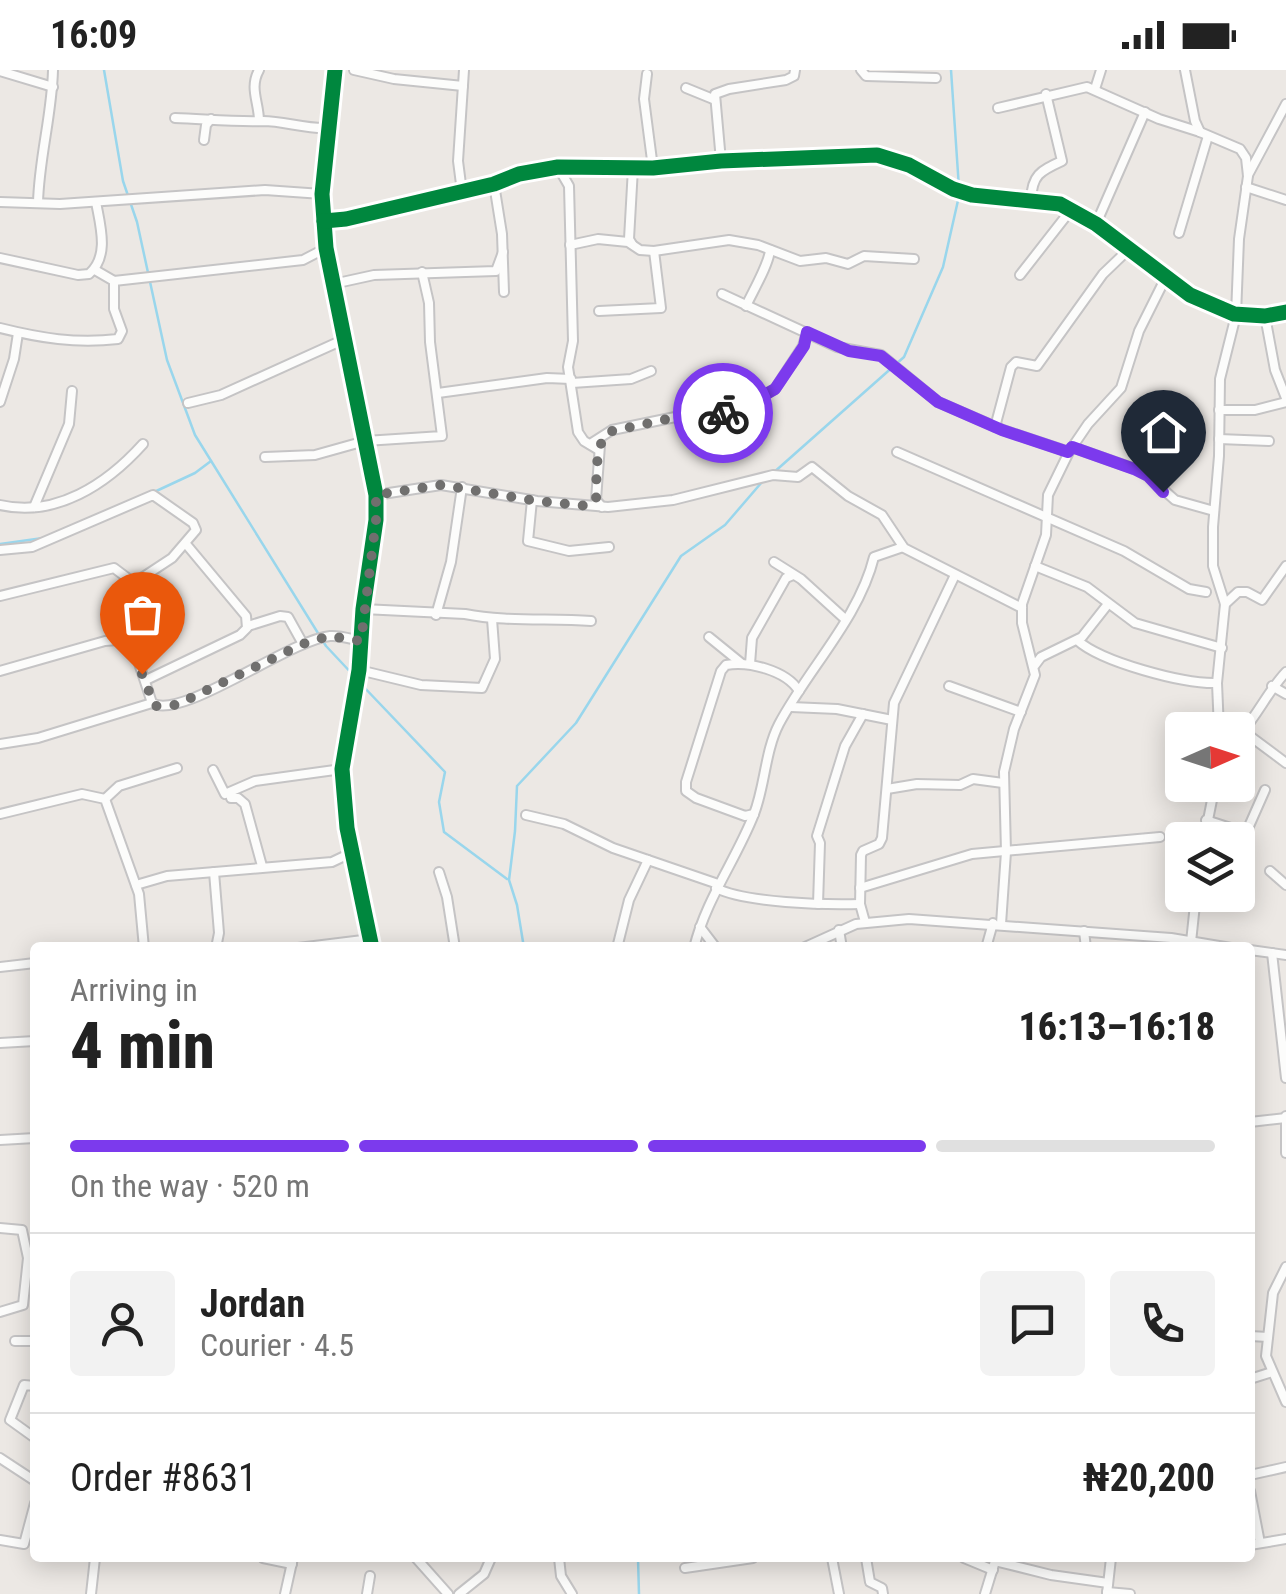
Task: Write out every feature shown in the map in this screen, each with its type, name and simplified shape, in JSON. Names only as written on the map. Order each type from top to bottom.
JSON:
[{"type":"street","points":[[38,203],[39,171],[51,117],[53,70]]},
{"type":"street","points":[[259,70],[252,90],[259,121]]},
{"type":"street","points":[[335,70],[322,194],[326,248],[376,495],[359,670],[342,769],[347,828],[372,942]]},
{"type":"street","points":[[354,70],[394,79],[463,86]]},
{"type":"street","points":[[462,192],[458,161],[464,70]]},
{"type":"street","points":[[721,161],[715,94],[729,88],[786,80],[796,70]]},
{"type":"street","points":[[861,70],[866,76],[936,78]]},
{"type":"street","points":[[1095,89],[1101,70]]},
{"type":"street","points":[[1185,70],[1192,125]]},
{"type":"street","points":[[0,72],[52,87]]},
{"type":"street","points":[[646,74],[644,99],[653,168]]},
{"type":"street","points":[[998,108],[1087,86],[1145,112],[1192,125],[1244,153],[1248,176]]},
{"type":"street","points":[[686,88],[713,99]]},
{"type":"street","points":[[1031,200],[1032,183],[1038,172],[1062,161],[1046,94]]},
{"type":"street","points":[[1218,712],[1216,683],[1225,604],[1212,566],[1223,358],[1236,315],[1240,226],[1248,176],[1286,104]]},
{"type":"street","points":[[1096,224],[1145,112]]},
{"type":"street","points":[[175,118],[326,128]]},
{"type":"street","points":[[204,140],[211,119]]},
{"type":"street","points":[[1180,233],[1204,134]]},
{"type":"street","points":[[324,221],[346,220],[558,167],[653,168],[721,161],[877,156],[909,166],[972,196],[1060,204],[1096,224],[1165,279],[1206,304],[1236,315],[1286,312]]},
{"type":"street","points":[[558,167],[569,186],[572,341],[568,367],[576,424],[581,437],[594,447]]},
{"type":"street","points":[[629,242],[633,168]]},
{"type":"street","points":[[494,184],[504,292]]},
{"type":"street","points":[[1246,186],[1286,200]]},
{"type":"street","points":[[0,202],[96,202],[266,190],[322,194]]},
{"type":"street","points":[[95,270],[102,246],[96,202]]},
{"type":"street","points":[[1020,275],[1070,211]]},
{"type":"street","points":[[570,245],[598,240],[629,242],[640,250],[654,251],[729,240],[800,261],[826,258],[851,264],[864,256],[914,259]]},
{"type":"street","points":[[0,258],[78,275],[95,270],[114,282],[303,260],[326,248]]},
{"type":"street","points":[[746,306],[769,260],[770,250]]},
{"type":"street","points":[[995,426],[1010,367],[1016,362],[1037,366],[1103,274],[1128,250]]},
{"type":"street","points":[[599,311],[661,308],[654,251]]},
{"type":"street","points":[[333,284],[374,275],[496,271],[503,252]]},
{"type":"street","points":[[265,457],[315,455],[364,442],[442,436],[429,302],[422,272]]},
{"type":"street","points":[[989,942],[997,924],[1006,850],[1003,783],[1014,729],[1035,674],[1022,624],[1022,608],[1046,535],[1050,486],[1094,416],[1121,388],[1139,331],[1165,279]]},
{"type":"street","points":[[0,328],[87,342],[118,339],[122,331],[114,310],[114,282]]},
{"type":"street","points":[[722,294],[849,351],[881,356],[938,402],[995,426],[1134,469],[1175,500],[1214,511]]},
{"type":"street","points":[[1220,410],[1255,410],[1286,400],[1275,370],[1266,316]]},
{"type":"street","points":[[595,504],[594,447],[602,437],[612,430],[740,409],[775,389],[804,346],[807,332]]},
{"type":"street","points":[[0,402],[18,333]]},
{"type":"street","points":[[188,403],[221,396],[346,340]]},
{"type":"street","points":[[438,393],[547,378],[631,379],[651,371]]},
{"type":"street","points":[[34,507],[69,424],[72,391]]},
{"type":"street","points":[[1219,440],[1269,441]]},
{"type":"street","points":[[0,505],[34,507],[88,491],[143,444]]},
{"type":"street","points":[[897,452],[1136,557],[1189,589],[1206,592]]},
{"type":"street","points":[[376,495],[432,486],[595,504],[673,500],[773,475],[798,476],[812,467],[848,496],[882,516],[903,547],[1022,608]]},
{"type":"street","points":[[436,615],[451,562],[462,487]]},
{"type":"street","points":[[0,550],[32,547],[150,495],[193,523],[195,532],[186,544],[134,582]]},
{"type":"street","points":[[532,500],[528,541],[570,551],[609,547]]},
{"type":"street","points":[[186,544],[246,616],[248,626]]},
{"type":"street","points":[[696,942],[750,818],[776,732],[867,580],[874,557],[903,547]]},
{"type":"street","points":[[774,562],[845,618]]},
{"type":"street","points":[[1035,566],[1087,587],[1135,622],[1222,648]]},
{"type":"street","points":[[1225,604],[1238,592],[1248,592],[1262,600],[1286,566]]},
{"type":"street","points":[[0,596],[114,568],[134,582],[168,629]]},
{"type":"street","points":[[865,922],[860,904],[862,852],[881,842],[892,720],[900,688],[955,574]]},
{"type":"street","points":[[746,664],[752,638],[786,578],[793,575]]},
{"type":"street","points":[[1034,665],[1041,657],[1077,640],[1108,604]]},
{"type":"street","points":[[363,609],[492,619],[591,621]]},
{"type":"street","points":[[146,680],[240,635],[248,626],[280,616],[288,617],[303,644]]},
{"type":"street","points":[[359,670],[442,688],[482,688],[494,659],[492,619]]},
{"type":"street","points":[[0,744],[38,738],[152,703],[161,707],[188,702],[303,644],[327,636],[361,641]]},
{"type":"street","points":[[708,637],[746,664],[790,680],[798,691]]},
{"type":"street","points":[[0,670],[126,638],[132,642],[152,703]]},
{"type":"street","points":[[1077,640],[1089,650],[1134,666],[1216,683]]},
{"type":"street","points":[[746,664],[726,665],[721,671],[686,787],[696,798],[750,818]]},
{"type":"street","points":[[1255,717],[1272,686],[1286,672]]},
{"type":"street","points":[[949,686],[1021,712]]},
{"type":"street","points":[[1272,686],[1286,694]]},
{"type":"street","points":[[795,705],[892,720]]},
{"type":"street","points":[[818,904],[818,833],[845,746],[862,714]]},
{"type":"street","points":[[1255,741],[1286,763]]},
{"type":"street","points":[[106,799],[119,786],[178,768]]},
{"type":"street","points":[[214,770],[222,794],[256,781],[342,769]]},
{"type":"street","points":[[887,789],[917,784],[966,784],[973,780],[1003,783]]},
{"type":"street","points":[[1211,802],[1206,820],[1246,833],[1265,790]]},
{"type":"street","points":[[230,793],[231,798],[245,804],[262,866]]},
{"type":"street","points":[[0,814],[82,794],[106,799]]},
{"type":"street","points":[[106,799],[136,885],[143,942]]},
{"type":"street","points":[[526,815],[564,824],[612,848],[717,886],[731,895],[860,904]]},
{"type":"street","points":[[860,888],[972,854],[1160,837]]},
{"type":"street","points":[[136,885],[167,876],[332,862],[352,852]]},
{"type":"street","points":[[619,942],[630,900],[648,860]]},
{"type":"street","points":[[214,872],[217,942]]},
{"type":"street","points":[[439,872],[447,896],[453,942]]},
{"type":"street","points":[[1270,872],[1286,885]]},
{"type":"street","points":[[815,942],[865,922],[909,919],[1191,942],[1194,912]]},
{"type":"street","points":[[700,927],[711,942]]},
{"type":"street","points":[[838,930],[841,942]]},
{"type":"street","points":[[1084,931],[1085,942]]},
{"type":"street","points":[[1255,951],[1286,955]]},
{"type":"street","points":[[1272,953],[1286,1078]]},
{"type":"street","points":[[0,967],[30,964]]},
{"type":"street","points":[[0,1043],[30,1040]]},
{"type":"street","points":[[1255,1121],[1286,1117],[1286,1153]]},
{"type":"street","points":[[0,1140],[30,1138]]},
{"type":"street","points":[[0,1228],[22,1230],[28,1258],[23,1305],[0,1312]]},
{"type":"street","points":[[1286,1267],[1273,1294],[1266,1356],[1286,1402]]},
{"type":"street","points":[[1255,1336],[1268,1337]]},
{"type":"street","points":[[15,1341],[30,1342]]},
{"type":"street","points":[[1255,1377],[1272,1372]]},
{"type":"street","points":[[30,1386],[24,1386],[10,1420],[30,1435]]},
{"type":"street","points":[[0,1458],[30,1477]]},
{"type":"street","points":[[1255,1474],[1286,1467]]},
{"type":"street","points":[[0,1540],[24,1544],[30,1522]]},
{"type":"street","points":[[1255,1544],[1286,1539]]},
{"type":"street","points":[[91,1594],[94,1562]]},
{"type":"street","points":[[286,1594],[293,1562]]},
{"type":"street","points":[[420,1562],[448,1594]]},
{"type":"street","points":[[458,1594],[484,1574],[489,1562]]},
{"type":"street","points":[[560,1562],[561,1576],[572,1594]]},
{"type":"street","points":[[685,1568],[726,1562]]},
{"type":"street","points":[[833,1562],[840,1594]]},
{"type":"street","points":[[867,1562],[870,1582],[882,1588],[883,1594]]},
{"type":"street","points":[[1107,1590],[1110,1562]]},
{"type":"street","points":[[985,1594],[994,1563],[1130,1594]]},
{"type":"street","points":[[366,1594],[370,1576]]},
{"type":"waterway","points":[[104,70],[123,181],[137,222],[167,360],[195,435],[326,646],[356,678]]},
{"type":"waterway","points":[[951,70],[959,188]]},
{"type":"waterway","points":[[772,474],[904,357],[943,267],[959,196]]},
{"type":"waterway","points":[[152,493],[211,461]]},
{"type":"waterway","points":[[523,942],[509,880],[517,786],[576,723],[681,556],[725,525],[762,482]]},
{"type":"waterway","points":[[0,544],[43,538]]},
{"type":"waterway","points":[[361,684],[445,772],[439,802],[444,832],[507,879]]},
{"type":"waterway","points":[[638,1562],[639,1594]]},
{"type":"cycle path","points":[[335,70],[322,194],[326,248],[376,495],[359,670],[342,769],[347,828],[371,942]]},
{"type":"cycle path","points":[[324,221],[558,167],[653,168],[721,161],[877,155],[909,165],[972,195],[1060,204],[1096,224],[1190,295],[1234,314],[1265,316],[1286,312]]},
{"type":"way so far","points":[[142,674],[155,706],[176,705],[303,644],[329,636],[361,641],[376,495],[441,485],[588,506],[596,500],[598,450],[608,432],[686,415],[723,413]]},
{"type":"route","points":[[723,413],[740,409],[775,389],[804,346],[807,332],[849,351],[881,356],[938,402],[1002,430],[1068,452],[1072,447],[1134,469],[1148,476],[1163,492]]}]
